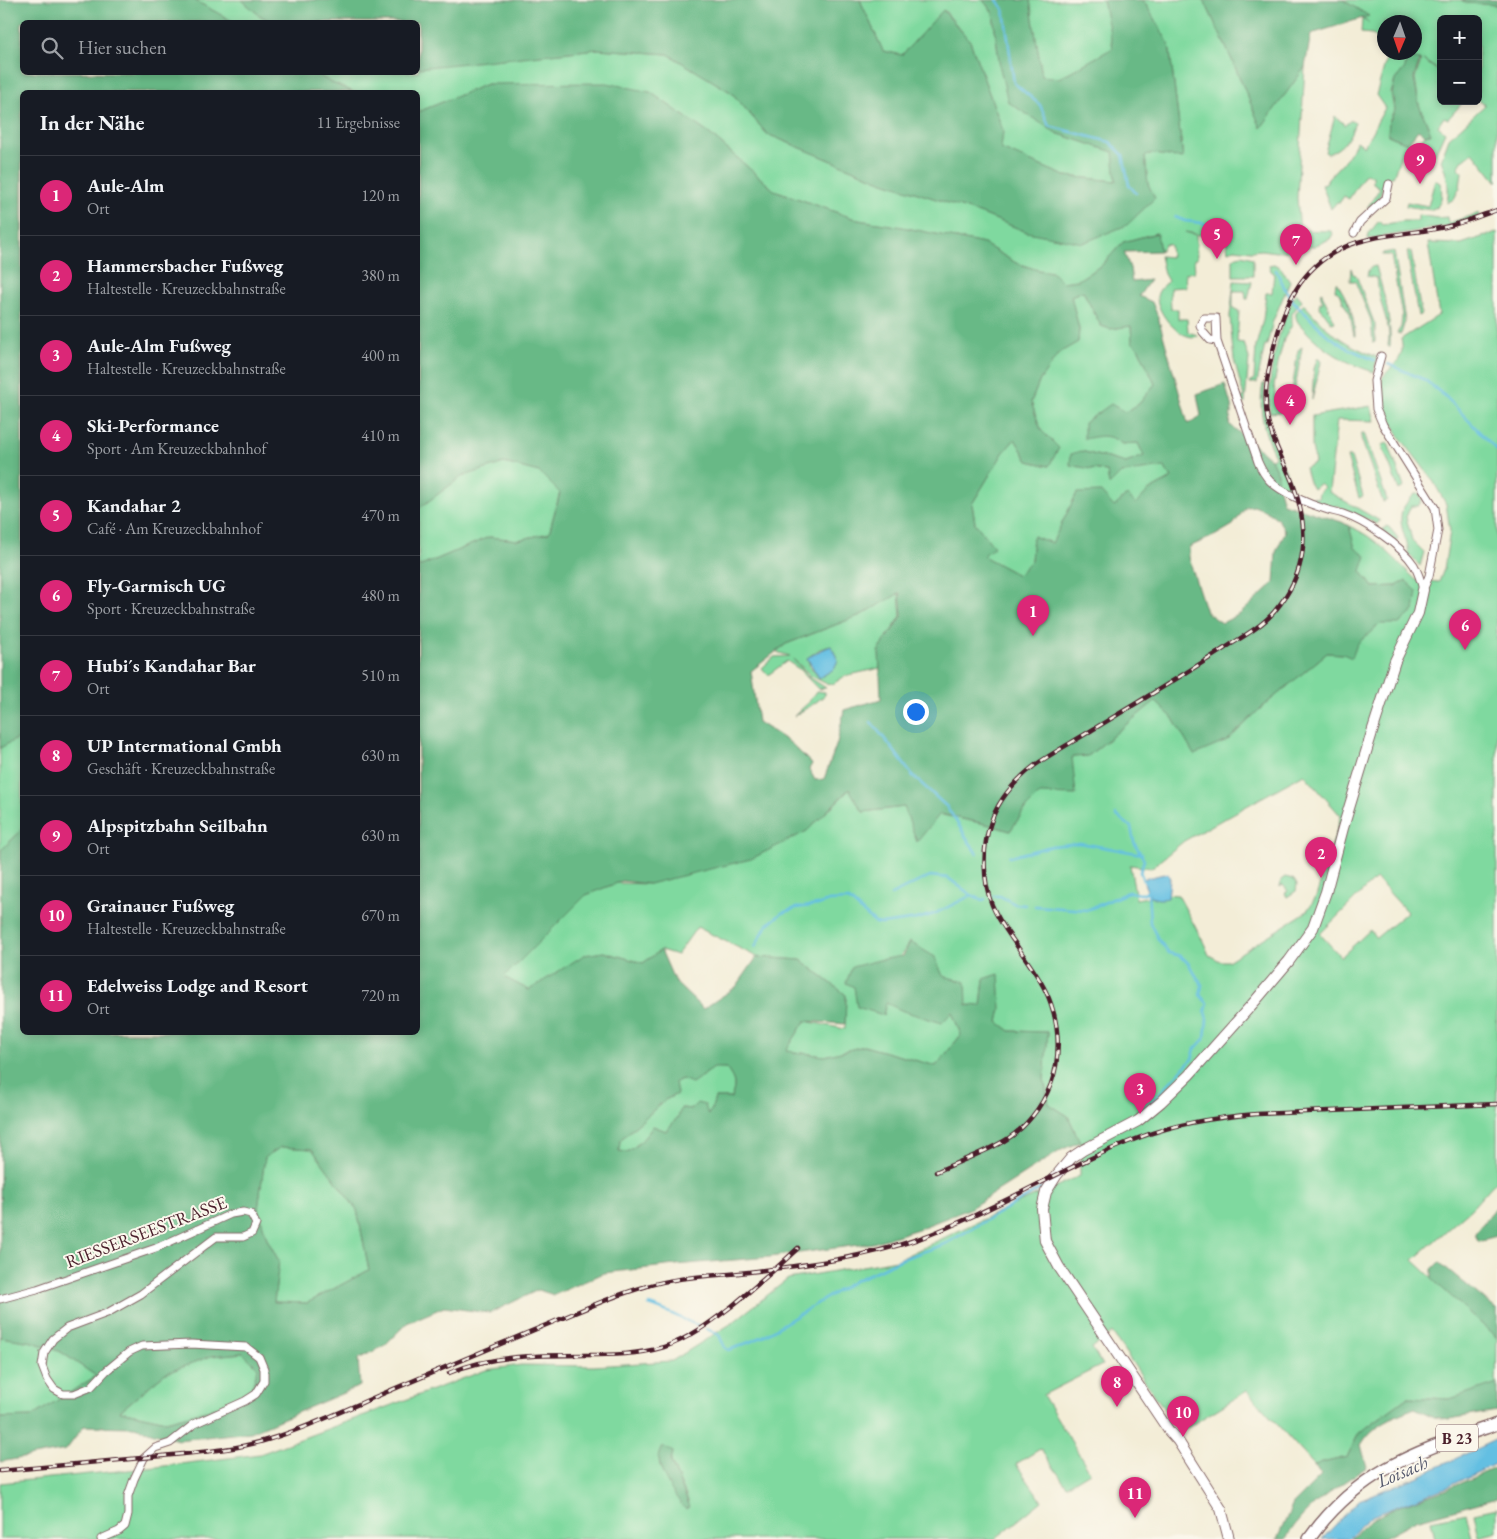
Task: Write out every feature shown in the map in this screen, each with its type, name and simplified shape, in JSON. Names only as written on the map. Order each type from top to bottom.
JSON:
[{"type":"main road","name":"B 23","points":[[1309,1539],[1344,1499],[1364,1482],[1386,1468],[1416,1453],[1497,1424]]},
{"type":"street","points":[[1354,233],[1360,222],[1386,198],[1389,184]]},
{"type":"street","points":[[1217,341],[1258,462],[1264,474],[1281,489],[1323,509],[1344,514],[1374,530],[1397,548],[1413,564],[1423,590]]},
{"type":"street","points":[[1229,1539],[1221,1508],[1214,1495],[1059,1268],[1045,1241],[1042,1209],[1046,1192],[1059,1171],[1071,1158],[1138,1121],[1162,1102],[1231,1028],[1310,934],[1326,892],[1345,819],[1376,720],[1396,661],[1418,613],[1423,590],[1429,576],[1438,530],[1434,508],[1383,425],[1376,409],[1374,381],[1381,356]]},
{"type":"street","name":"RIESSERSEESTRASSE","points":[[0,1299],[38,1289],[156,1248],[231,1214],[243,1212],[250,1214],[256,1224],[252,1232],[243,1236],[216,1237],[141,1294],[107,1313],[67,1328],[53,1339],[44,1353],[42,1366],[47,1379],[54,1389],[63,1394],[74,1394],[91,1387],[106,1371],[129,1352],[142,1346],[191,1344],[246,1347],[259,1357],[264,1369],[264,1381],[256,1394],[245,1401],[194,1424],[170,1443],[155,1448],[144,1458],[136,1472],[128,1496],[128,1514],[125,1526],[119,1532],[101,1539]]},
{"type":"green space","points":[[0,0],[194,0],[230,20],[20,20],[20,75],[318,75],[349,90],[20,90],[20,737],[0,748]]},
{"type":"green space","points":[[194,0],[242,0],[259,15],[268,20],[230,20]]},
{"type":"green space","points":[[242,0],[860,0],[883,51],[902,55],[943,10],[970,41],[1003,131],[1001,149],[1065,176],[1116,181],[1113,152],[1056,133],[1008,102],[1000,68],[993,13],[983,0],[1030,0],[1042,76],[1059,78],[1113,48],[1103,0],[1143,0],[1169,44],[1183,158],[1154,154],[1145,156],[1148,184],[1155,198],[1127,225],[1083,243],[1027,232],[982,214],[881,181],[767,134],[732,93],[668,54],[598,49],[420,68],[420,20],[268,20],[259,15]]},
{"type":"green space","points":[[860,0],[983,0],[993,13],[1000,68],[1056,133],[1114,152],[1116,181],[1065,176],[1000,149],[1003,131],[970,41],[944,10],[902,55],[883,51]]},
{"type":"green space","points":[[1030,0],[1103,0],[1114,48],[1059,78],[1042,76]]},
{"type":"green space","points":[[1143,0],[1204,0],[1261,127],[1305,67],[1297,198],[1300,230],[1331,231],[1333,234],[1330,239],[1314,246],[1277,252],[1235,249],[1228,251],[1226,240],[1185,232],[1196,235],[1197,259],[1194,259],[1195,272],[1185,273],[1186,287],[1170,288],[1171,309],[1178,309],[1178,319],[1187,319],[1188,332],[1197,335],[1195,337],[1182,334],[1170,324],[1158,304],[1158,293],[1168,281],[1164,274],[1160,256],[1171,257],[1170,245],[1165,244],[1160,251],[1156,233],[1123,242],[1102,265],[1078,280],[1062,282],[1052,272],[1016,263],[984,244],[858,220],[774,190],[711,135],[650,92],[487,84],[420,111],[420,90],[349,90],[318,75],[420,75],[420,68],[598,49],[668,54],[732,93],[767,134],[881,181],[982,214],[1027,232],[1148,184],[1145,156],[1154,154],[1183,157],[1169,44]]},
{"type":"green space","points":[[1204,0],[1343,0],[1369,16],[1311,34],[1305,67],[1261,128]]},
{"type":"green space","points":[[1343,0],[1461,0],[1467,3],[1497,5],[1497,182],[1473,152],[1463,160],[1458,168],[1462,172],[1460,187],[1454,199],[1447,203],[1447,181],[1441,160],[1449,138],[1485,105],[1482,103],[1482,15],[1437,15],[1437,69],[1423,60],[1437,70],[1437,105],[1460,105],[1448,119],[1444,117],[1438,126],[1445,132],[1435,154],[1402,152],[1393,177],[1386,178],[1378,201],[1367,208],[1380,188],[1373,183],[1373,176],[1365,174],[1349,199],[1344,196],[1331,209],[1322,185],[1326,184],[1328,178],[1347,158],[1357,141],[1364,146],[1385,108],[1376,95],[1386,60],[1407,60],[1405,68],[1395,80],[1391,93],[1394,110],[1389,121],[1388,135],[1407,143],[1413,148],[1425,135],[1431,134],[1419,105],[1415,78],[1421,61],[1417,60],[1422,60],[1422,15],[1377,15],[1377,39],[1372,34],[1361,33],[1362,19],[1369,23],[1361,18],[1367,15]]},
{"type":"green space","points":[[1461,0],[1497,0],[1497,5],[1467,3]]},
{"type":"green space","points":[[1407,60],[1420,60],[1414,78],[1419,105],[1431,133],[1425,135],[1418,130],[1408,143],[1388,135],[1389,122],[1395,110],[1392,93],[1395,80],[1405,68]]},
{"type":"green space","points":[[607,83],[650,92],[711,135],[774,190],[858,220],[984,244],[1016,263],[1052,272],[1062,282],[1078,280],[1102,265],[1123,242],[1157,233],[1160,251],[1124,252],[1130,268],[1132,282],[1150,280],[1139,296],[1152,302],[1158,317],[1188,424],[1201,416],[1197,394],[1225,384],[1232,408],[1229,424],[1271,459],[1278,474],[1277,482],[1283,503],[1349,526],[1355,548],[1366,556],[1361,571],[1373,587],[1396,586],[1406,581],[1417,591],[1414,611],[1399,624],[1380,624],[1357,644],[1352,658],[1343,654],[1327,653],[1260,709],[1227,741],[1194,755],[1172,717],[1155,701],[1088,756],[1072,757],[1076,795],[1040,794],[1026,808],[1010,831],[940,814],[917,842],[904,807],[863,812],[849,789],[807,831],[751,859],[649,884],[622,881],[586,895],[504,977],[529,990],[584,955],[604,952],[643,963],[661,950],[675,982],[703,1009],[736,987],[757,957],[801,960],[846,995],[845,1024],[805,1021],[786,1051],[825,1056],[864,1046],[936,1066],[961,1035],[952,1012],[942,1023],[903,1011],[886,1003],[883,1015],[857,1007],[854,987],[846,983],[852,967],[903,956],[910,942],[935,957],[943,976],[966,982],[967,1005],[981,1006],[984,979],[999,974],[1001,1009],[998,1022],[1010,1031],[1048,1032],[1044,1079],[1049,1104],[1068,1116],[1080,1142],[1063,1149],[969,1209],[918,1229],[873,1243],[770,1257],[604,1273],[554,1295],[538,1290],[490,1313],[444,1307],[407,1323],[384,1346],[358,1359],[360,1386],[251,1432],[178,1440],[134,1427],[84,1426],[66,1450],[0,1462],[0,1418],[31,1417],[96,1376],[61,1352],[33,1342],[0,1337],[1,850],[20,832],[20,1035],[420,1035],[420,566],[489,537],[518,540],[549,533],[560,493],[539,472],[504,463],[461,477],[420,508],[420,111],[487,84]],"holes":[[[1083,291],[1101,326],[1110,329],[1131,326],[1132,342],[1139,349],[1155,384],[1139,404],[1125,412],[1111,404],[1084,423],[1084,439],[1104,436],[1122,444],[1138,443],[1144,456],[1126,463],[1081,451],[1071,454],[1070,465],[1107,471],[1109,485],[1121,473],[1164,467],[1172,478],[1148,491],[1136,504],[1127,495],[1114,507],[1101,492],[1077,493],[1052,543],[1033,536],[1031,561],[1018,575],[983,556],[994,547],[975,523],[972,504],[1003,453],[1015,439],[1028,461],[1049,466],[1059,448],[1041,430],[1031,402],[1040,380],[1059,353],[1078,342],[1079,329],[1071,296]],[[1254,506],[1273,515],[1280,522],[1285,532],[1276,552],[1274,583],[1240,614],[1222,623],[1206,612],[1189,557],[1189,547],[1233,525],[1246,507]],[[900,593],[902,616],[879,650],[881,699],[844,710],[837,743],[824,779],[815,780],[809,769],[812,764],[792,744],[758,722],[751,671],[786,644],[861,615]],[[714,1068],[726,1068],[733,1079],[734,1089],[731,1098],[715,1098],[708,1115],[705,1105],[697,1103],[691,1109],[681,1108],[678,1117],[666,1131],[653,1126],[648,1134],[627,1152],[619,1151],[620,1140],[665,1100],[677,1094],[675,1082],[682,1079],[692,1083]],[[281,1147],[312,1149],[357,1210],[369,1270],[307,1303],[274,1302],[279,1261],[267,1239],[258,1209],[265,1157]],[[243,1353],[258,1368],[250,1392],[226,1405],[166,1421],[120,1411],[164,1374],[211,1356]]]},
{"type":"green space","points":[[1335,116],[1345,125],[1351,120],[1355,122],[1346,141],[1328,154],[1325,152]]},
{"type":"green space","points":[[1435,180],[1440,183],[1442,189],[1442,196],[1437,207],[1430,210],[1406,206],[1407,202],[1428,206]]},
{"type":"green space","points":[[1479,213],[1480,216],[1454,225],[1368,239],[1369,233],[1379,221],[1382,225],[1402,221],[1418,221],[1418,215],[1437,218],[1447,217],[1448,223]]},
{"type":"green space","points":[[1497,232],[1497,1180],[1472,1208],[1413,1260],[1497,1338],[1496,1385],[1450,1399],[1408,1397],[1359,1433],[1347,1457],[1314,1465],[1247,1391],[1180,1432],[1112,1333],[1092,1348],[1102,1365],[1043,1395],[1090,1472],[1067,1486],[1040,1449],[1016,1464],[1042,1501],[995,1539],[0,1539],[0,1483],[260,1454],[486,1370],[521,1365],[594,1366],[672,1361],[732,1323],[788,1279],[897,1260],[1000,1211],[1080,1176],[1080,1142],[1068,1116],[1049,1104],[1044,1079],[1048,1032],[1010,1031],[998,1022],[1001,1009],[984,979],[981,1006],[967,1005],[910,943],[899,958],[854,987],[883,1015],[886,1003],[952,1012],[961,1035],[936,1066],[864,1046],[825,1056],[786,1051],[805,1021],[845,1029],[846,995],[801,960],[757,957],[697,927],[677,955],[661,950],[643,963],[604,952],[529,990],[503,977],[586,895],[616,883],[649,884],[807,831],[850,789],[863,812],[904,807],[1010,831],[1026,808],[1072,757],[1088,756],[1155,701],[1172,717],[1194,754],[1227,741],[1260,709],[1327,653],[1343,654],[1380,624],[1396,586],[1373,587],[1361,571],[1349,526],[1377,543],[1416,580],[1439,582],[1444,569],[1450,531],[1446,504],[1432,479],[1399,436],[1381,400],[1382,378],[1400,356],[1402,351],[1401,339],[1439,315],[1428,243],[1461,244]],"holes":[[[1304,774],[1341,816],[1316,897],[1306,912],[1228,961],[1220,961],[1209,955],[1178,895],[1164,894],[1136,899],[1130,865],[1151,868],[1184,841]],[[1376,878],[1407,912],[1376,938],[1370,930],[1341,957],[1320,934]],[[673,1452],[671,1462],[689,1503],[659,1457]]]},
{"type":"green space","points":[[1394,251],[1405,321],[1401,334],[1397,333],[1401,327],[1402,316],[1391,255],[1382,255],[1383,253]]},
{"type":"green space","points":[[1407,251],[1411,251],[1421,314],[1418,316]]},
{"type":"green space","points":[[1242,255],[1253,258],[1253,276],[1233,276],[1233,259]]},
{"type":"green space","points":[[1274,264],[1281,268],[1290,281],[1273,321],[1267,345],[1265,345],[1257,383],[1250,383],[1254,380],[1256,346],[1263,320],[1266,293],[1272,293],[1274,273],[1269,265]]},
{"type":"green space","points":[[1376,266],[1388,316],[1390,347],[1388,345],[1388,327],[1379,295],[1377,278],[1367,276],[1369,269]]},
{"type":"green space","points":[[1351,268],[1353,274],[1356,275],[1375,325],[1375,342],[1373,343],[1371,320],[1355,281],[1350,281]]},
{"type":"green space","points":[[1234,281],[1252,282],[1248,299],[1246,299],[1245,291],[1233,291],[1233,308],[1239,311],[1237,342],[1244,343],[1249,358],[1245,403],[1242,403],[1241,398],[1244,397],[1234,360],[1232,342],[1230,316]]},
{"type":"green space","points":[[1336,282],[1350,307],[1355,336],[1350,314],[1341,295],[1335,290]]},
{"type":"green space","points":[[1083,291],[1101,326],[1110,329],[1131,326],[1132,342],[1139,349],[1155,384],[1139,404],[1125,412],[1101,435],[1113,437],[1122,444],[1138,443],[1144,456],[1126,463],[1081,451],[1091,469],[1107,471],[1109,485],[1121,473],[1164,466],[1172,478],[1148,491],[1136,505],[1114,507],[1077,493],[1052,544],[1033,536],[1031,561],[1018,575],[983,556],[983,534],[975,523],[972,504],[1003,453],[1015,439],[1028,461],[1049,466],[1041,430],[1031,402],[1040,380],[1059,352],[1078,342],[1079,329],[1071,296]]},
{"type":"green space","points":[[1322,291],[1335,322],[1332,323],[1319,306],[1320,302],[1323,303],[1320,293]]},
{"type":"green space","points":[[1296,293],[1302,300],[1292,314],[1292,325],[1284,339],[1274,385],[1276,406],[1281,412],[1270,413],[1270,383],[1275,351],[1284,320]]},
{"type":"green space","points":[[1304,304],[1320,322],[1344,341],[1375,356],[1377,358],[1374,372],[1354,365],[1336,355],[1311,337],[1296,318],[1296,312]]},
{"type":"green space","points":[[1302,347],[1293,401],[1291,398],[1298,350]]},
{"type":"green space","points":[[1317,359],[1321,362],[1312,400],[1314,369]]},
{"type":"green space","points":[[1263,384],[1265,384],[1268,425],[1292,491],[1277,482],[1278,474],[1271,459],[1275,456],[1263,421],[1261,403]]},
{"type":"green space","points":[[1371,406],[1375,421],[1337,420],[1329,492],[1380,521],[1377,524],[1336,505],[1335,509],[1312,501],[1313,497],[1318,498],[1319,493],[1324,487],[1320,483],[1313,489],[1305,468],[1315,463],[1312,447],[1312,416]]},
{"type":"green space","points":[[1362,433],[1364,433],[1387,500],[1383,502],[1361,438]]},
{"type":"green space","points":[[1388,443],[1404,487],[1399,490],[1382,445]]},
{"type":"green space","points":[[1347,457],[1351,457],[1363,496],[1359,498]]},
{"type":"green space","points":[[504,463],[539,472],[560,492],[549,533],[518,540],[489,537],[420,566],[420,508],[461,477]]},
{"type":"green space","points":[[1415,494],[1420,494],[1422,501],[1418,506],[1411,506],[1406,517],[1412,540],[1424,552],[1420,566],[1408,554],[1408,547],[1401,524],[1403,509]]},
{"type":"green space","points":[[1386,526],[1398,538],[1396,542],[1382,531]]},
{"type":"green space","points":[[899,593],[901,616],[879,650],[880,668],[845,676],[833,684],[825,683],[811,676],[792,658],[809,677],[826,688],[818,689],[799,669],[787,661],[768,675],[762,668],[774,657],[790,656],[776,652],[786,644],[861,615]],"holes":[[[831,646],[838,660],[834,669],[819,678],[810,666],[807,658],[820,649]]]},
{"type":"green space","points":[[816,691],[825,692],[825,695],[794,716],[808,703]]},
{"type":"green space","points":[[20,737],[20,832],[1,850],[2,859],[0,860],[0,748]]},
{"type":"green space","points":[[1285,877],[1293,879],[1297,884],[1296,891],[1287,897],[1285,893],[1288,891],[1283,885],[1280,887],[1281,880]]},
{"type":"green space","points":[[714,1067],[726,1068],[731,1076],[734,1082],[734,1089],[731,1098],[715,1098],[708,1116],[691,1109],[682,1108],[678,1117],[666,1131],[653,1126],[648,1134],[627,1152],[619,1151],[620,1140],[665,1100],[677,1094],[674,1083],[682,1079],[703,1076]]},
{"type":"green space","points":[[281,1147],[312,1149],[357,1210],[369,1270],[307,1303],[274,1302],[279,1261],[267,1239],[258,1209],[265,1157]]},
{"type":"green space","points":[[1497,1206],[1497,1236],[1478,1241],[1475,1233]]},
{"type":"green space","points":[[1439,1262],[1497,1310],[1497,1338],[1432,1279],[1432,1269]]},
{"type":"green space","points":[[0,1337],[33,1342],[61,1352],[96,1376],[31,1417],[0,1418]]},
{"type":"green space","points":[[243,1353],[258,1368],[250,1392],[226,1405],[166,1421],[120,1411],[164,1374],[211,1356]]},
{"type":"green space","points":[[1497,1383],[1497,1411],[1449,1419],[1434,1417],[1415,1408],[1377,1427],[1361,1445],[1367,1467],[1322,1498],[1293,1527],[1286,1539],[1277,1539],[1293,1504],[1321,1476],[1314,1465],[1347,1457],[1359,1433],[1408,1397],[1450,1399]]},
{"type":"green space","points":[[663,1446],[673,1452],[671,1462],[690,1507],[685,1509],[662,1471],[659,1455]]},
{"type":"green space","points":[[1497,1467],[1497,1498],[1416,1520],[1381,1539],[1351,1539],[1371,1521],[1395,1508],[1447,1489]]},
{"type":"green space","points":[[1497,1508],[1497,1532],[1479,1537],[1474,1513]]},
{"type":"green space","points":[[1466,1513],[1472,1539],[1435,1539],[1431,1520]]},
{"type":"water","points":[[831,646],[838,660],[834,669],[819,678],[807,658]]},
{"type":"water","points":[[1168,873],[1170,879],[1168,898],[1154,898],[1148,893],[1143,879]]},
{"type":"water","points":[[1497,1439],[1497,1463],[1447,1487],[1372,1516],[1349,1539],[1322,1539],[1359,1500],[1419,1476]]},
{"type":"waterway","points":[[997,0],[1004,10],[1014,83],[1040,105],[1049,126],[1110,142],[1123,155],[1129,185],[1136,193]]},
{"type":"waterway","points":[[1175,217],[1227,231]]},
{"type":"waterway","points":[[1276,270],[1293,301],[1326,334],[1347,348],[1374,360]]},
{"type":"waterway","points":[[1388,364],[1425,380],[1446,397],[1497,450]]},
{"type":"waterway","points":[[871,722],[912,775],[947,807],[977,854]]},
{"type":"waterway","points":[[1116,815],[1131,827],[1134,842],[1144,860],[1140,872],[1144,881]]},
{"type":"waterway","points":[[1009,857],[1052,846],[1080,843],[1142,854]]},
{"type":"waterway","points":[[891,895],[930,876],[948,878],[971,895]]},
{"type":"waterway","points":[[1035,906],[1087,910],[1127,892],[1141,894],[1148,891]]},
{"type":"waterway","points":[[1139,1113],[1192,1059],[1195,1049],[1205,1038],[1207,1019],[1205,1012],[1208,1004],[1200,995],[1202,985],[1188,963],[1181,956],[1169,953],[1158,939],[1150,923],[1148,891]]},
{"type":"waterway","points":[[755,947],[767,925],[782,913],[828,901],[849,900],[875,923],[882,924],[917,919],[934,914],[972,895],[982,900],[985,899]]},
{"type":"waterway","points":[[994,896],[1000,896],[1015,904],[1025,905]]},
{"type":"waterway","points":[[707,1329],[719,1335],[725,1348],[729,1350],[762,1337],[854,1281],[902,1259],[945,1244],[1042,1188]]},
{"type":"waterway","points":[[649,1305],[699,1326]]},
{"type":"railway","points":[[936,1172],[996,1145],[1012,1136],[1026,1124],[1043,1101],[1051,1084],[1056,1065],[1058,1045],[1056,1024],[1048,996],[1036,974],[997,916],[989,896],[985,876],[985,854],[987,834],[997,808],[1020,778],[1041,761],[1257,627],[1274,612],[1294,582],[1303,551],[1302,518],[1293,484],[1270,429],[1266,396],[1272,354],[1280,324],[1292,297],[1309,272],[1320,262],[1346,246],[1388,235],[1445,227],[1497,210]]},
{"type":"railway","points":[[0,1471],[211,1451],[270,1439],[295,1431],[482,1351],[620,1295],[657,1283],[813,1263],[897,1246],[947,1228],[1112,1149],[1155,1132],[1184,1124],[1257,1114],[1497,1104]]},
{"type":"railway","points":[[449,1373],[498,1359],[550,1355],[624,1354],[644,1352],[673,1344],[700,1330],[732,1306],[798,1248]]},
{"type":"place","name":"Alpspitzbahn Seilbahn","points":[[1420,184]]},
{"type":"place","name":"Kandahar 2","points":[[1217,259]]},
{"type":"place","name":"Hubi´s Kandahar Bar","points":[[1296,265]]},
{"type":"place","name":"Ski-Performance","points":[[1290,425]]},
{"type":"place","name":"Aule-Alm","points":[[1033,636]]},
{"type":"place","name":"Fly-Garmisch UG","points":[[1465,650]]},
{"type":"place","name":"Hammersbacher Fußweg","points":[[1321,878]]},
{"type":"place","name":"Aule-Alm Fußweg","points":[[1140,1114]]},
{"type":"place","name":"UP Intermational Gmbh","points":[[1117,1407]]},
{"type":"place","name":"Grainauer Fußweg","points":[[1183,1437]]},
{"type":"place","name":"Edelweiss Lodge and Resort","points":[[1135,1518]]},
{"type":"water label","name":"Loisach","points":[[1402,1471]]}]
